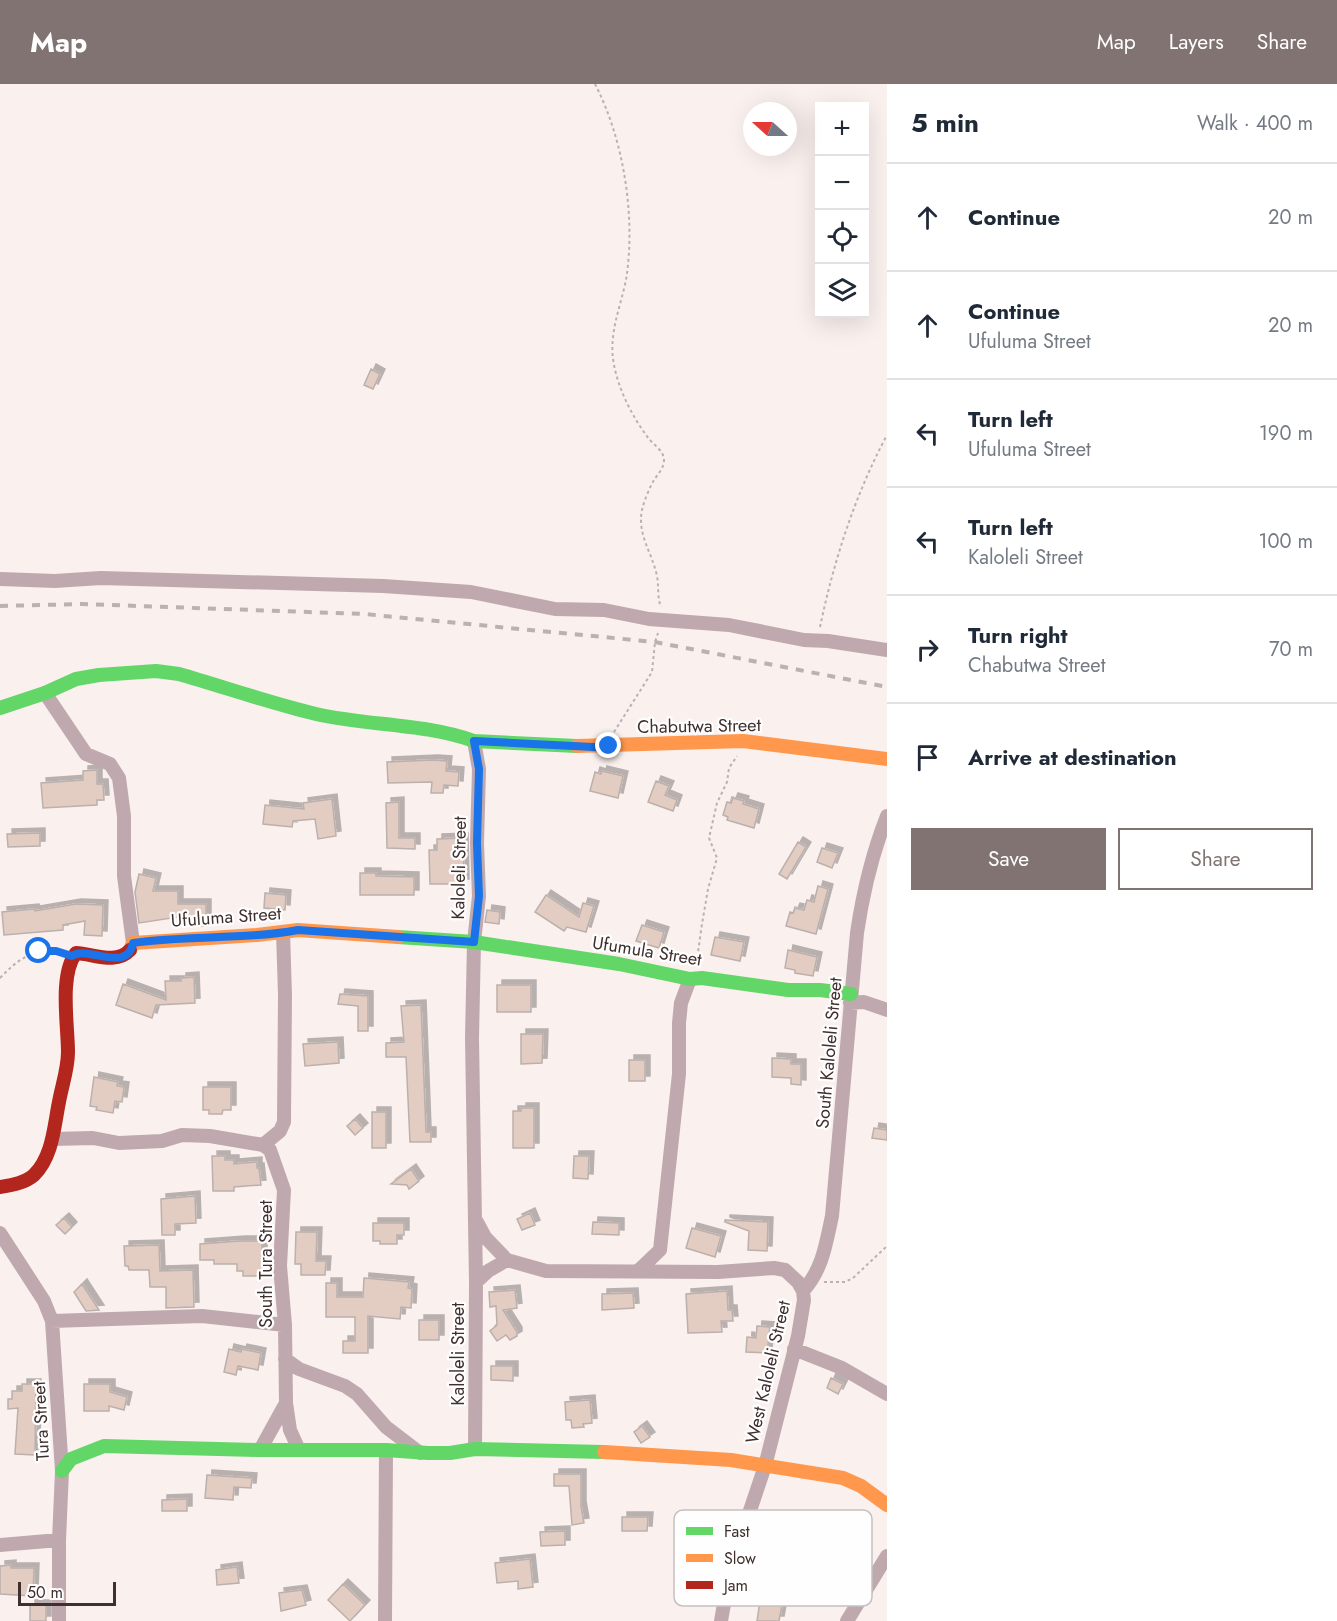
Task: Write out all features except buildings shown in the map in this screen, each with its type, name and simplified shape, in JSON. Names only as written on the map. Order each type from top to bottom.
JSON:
[{"type":"street","points":[[0,579],[55,581],[101,578],[383,585],[471,592],[555,609],[604,610],[629,616],[729,625],[804,640],[887,650]]},
{"type":"street","points":[[0,708],[45,693],[76,679],[156,671],[187,677],[317,714],[424,729],[474,741]]},
{"type":"street","points":[[45,693],[87,754],[110,764],[119,778],[124,816],[124,876],[133,943]]},
{"type":"street","name":"Chabutwa Street","points":[[474,741],[593,747],[743,741],[887,759]]},
{"type":"street","name":"Kaloleli Street","points":[[474,741],[479,769],[477,843],[479,896],[474,942],[472,1038],[476,1282],[475,1449]]},
{"type":"street","name":"South Kaloleli Street","points":[[808,1285],[822,1260],[835,1196],[850,998],[863,892],[875,848],[887,816]]},
{"type":"street","name":"Ufuluma Street","points":[[72,956],[76,953],[86,953],[118,958],[129,952],[133,943],[298,930],[474,942]]},
{"type":"street","points":[[52,1139],[93,1138],[129,1143],[162,1141],[182,1135],[210,1136],[263,1145],[280,1131],[284,1122],[283,932]]},
{"type":"street","name":"Ufumula Street","points":[[474,942],[619,964],[696,979],[788,990],[812,989],[850,998]]},
{"type":"street","points":[[0,1187],[17,1184],[33,1176],[42,1165],[52,1139],[68,1060],[67,983],[72,956]]},
{"type":"street","points":[[638,1270],[660,1250],[679,1074],[681,1003],[696,979]]},
{"type":"street","points":[[850,998],[887,1010]]},
{"type":"street","name":"South Tura Street","points":[[263,1145],[270,1150],[284,1190],[280,1266],[285,1325],[286,1403],[290,1430],[299,1450]]},
{"type":"street","points":[[475,1219],[485,1237],[507,1260],[488,1271],[476,1282]]},
{"type":"street","name":"Tura Street","points":[[0,1233],[6,1253],[44,1301],[52,1321],[62,1471],[58,1540],[59,1621]]},
{"type":"street","points":[[660,1250],[683,1272]]},
{"type":"street","name":"West Kaloleli Street","points":[[507,1260],[546,1271],[638,1270],[664,1273],[774,1268],[784,1270],[798,1282],[808,1285],[765,1466],[750,1510]]},
{"type":"street","points":[[52,1321],[202,1316],[285,1325]]},
{"type":"street","points":[[794,1350],[842,1368],[887,1394]]},
{"type":"street","points":[[285,1359],[299,1369],[345,1386],[357,1394],[386,1427],[420,1453]]},
{"type":"street","points":[[260,1450],[286,1403]]},
{"type":"street","points":[[62,1471],[71,1459],[104,1446],[386,1450],[420,1453],[450,1453],[475,1449],[706,1457],[843,1478],[861,1486],[887,1505]]},
{"type":"street","points":[[385,1621],[386,1450]]},
{"type":"street","points":[[0,1545],[58,1540]]},
{"type":"street","points":[[872,1580],[887,1556]]},
{"type":"street","name":"West Kaloleli Street","points":[[721,1621],[724,1606]]},
{"type":"street","points":[[847,1621],[856,1606]]},
{"type":"path","points":[[595,84],[605,107],[618,150],[624,177],[629,222],[630,242],[626,278],[612,339],[614,367],[627,405],[650,440],[661,450],[664,460],[646,498],[641,526],[642,535],[656,571],[658,598],[663,619],[655,642],[652,672],[614,732],[609,746]]},
{"type":"path","points":[[816,640],[838,551],[863,483],[887,435]]},
{"type":"path","points":[[696,979],[708,889],[717,858],[709,838],[717,803],[727,782],[729,768],[743,741]]},
{"type":"path","points":[[0,978],[20,959],[39,951],[56,951],[72,956]]},
{"type":"path","points":[[808,1285],[819,1282],[845,1282],[853,1278],[887,1246]]},
{"type":"railway","points":[[0,606],[83,604],[364,614],[655,642],[887,687]]},
{"type":"traffic: fast","points":[[0,708],[45,693],[76,679],[156,671],[179,674],[282,705],[336,718],[435,731],[474,741],[577,746]]},
{"type":"traffic: fast","points":[[398,937],[474,942],[619,964],[690,979],[702,978],[788,990],[820,990],[851,994]]},
{"type":"traffic: fast","points":[[62,1471],[71,1459],[104,1446],[386,1450],[428,1453],[450,1453],[475,1449],[604,1452]]},
{"type":"traffic: slow","points":[[577,746],[743,741],[887,759]]},
{"type":"traffic: slow","points":[[130,950],[133,943],[298,930],[398,937]]},
{"type":"traffic: slow","points":[[604,1452],[731,1460],[843,1478],[861,1486],[887,1505]]},
{"type":"traffic: jam","points":[[0,1187],[27,1180],[34,1175],[49,1150],[67,1065],[66,987],[71,962],[76,953],[112,958],[130,950]]},
{"type":"route","points":[[39,951],[64,952],[72,956],[76,953],[86,953],[118,958],[129,952],[133,943],[178,938],[274,934],[298,930],[474,942],[479,896],[477,843],[479,769],[474,741],[609,746]]}]
